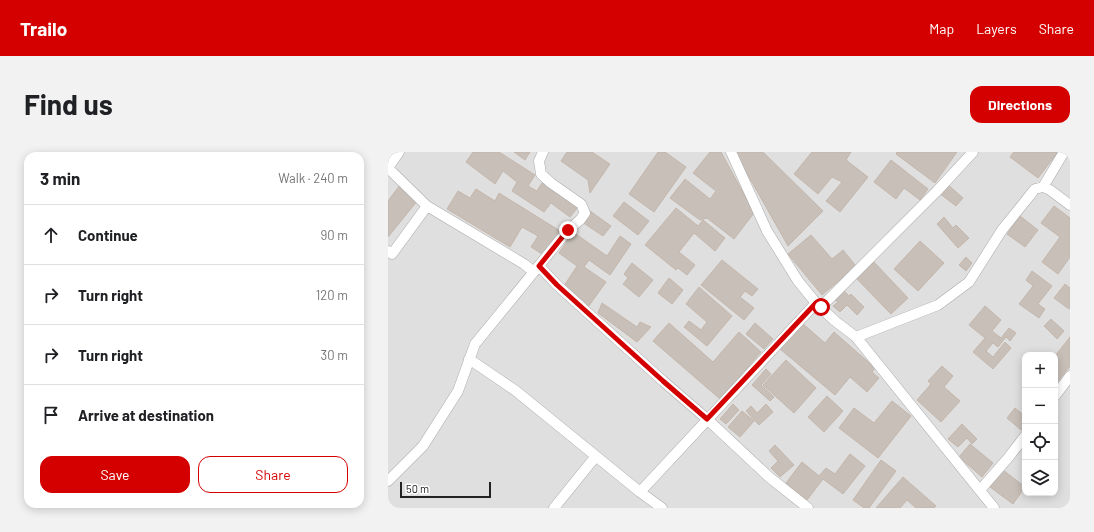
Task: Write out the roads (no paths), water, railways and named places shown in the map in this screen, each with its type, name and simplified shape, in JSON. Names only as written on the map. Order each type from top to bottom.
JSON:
[{"type":"street","points":[[399,152],[388,168],[427,206],[524,264],[537,269],[557,285],[707,419],[769,477],[808,508]]},
{"type":"street","points":[[388,481],[423,446],[458,390],[475,344],[568,230],[580,220],[585,213],[581,204],[556,187],[541,174],[539,161],[543,152]]},
{"type":"street","points":[[731,152],[766,231],[798,281],[835,321],[856,337],[994,508]]},
{"type":"street","points":[[640,492],[707,419],[819,305],[937,191],[973,152]]},
{"type":"street","points":[[1044,187],[1064,152]]},
{"type":"street","points":[[856,337],[938,305],[969,282],[1002,230],[1035,188],[1044,187],[1070,205]]},
{"type":"street","points":[[389,255],[427,206]]},
{"type":"street","points":[[469,359],[516,391],[640,492],[662,508]]},
{"type":"street","points":[[1058,392],[1070,376]]},
{"type":"street","points":[[980,490],[1022,440]]},
{"type":"street","points":[[554,508],[596,456]]}]
